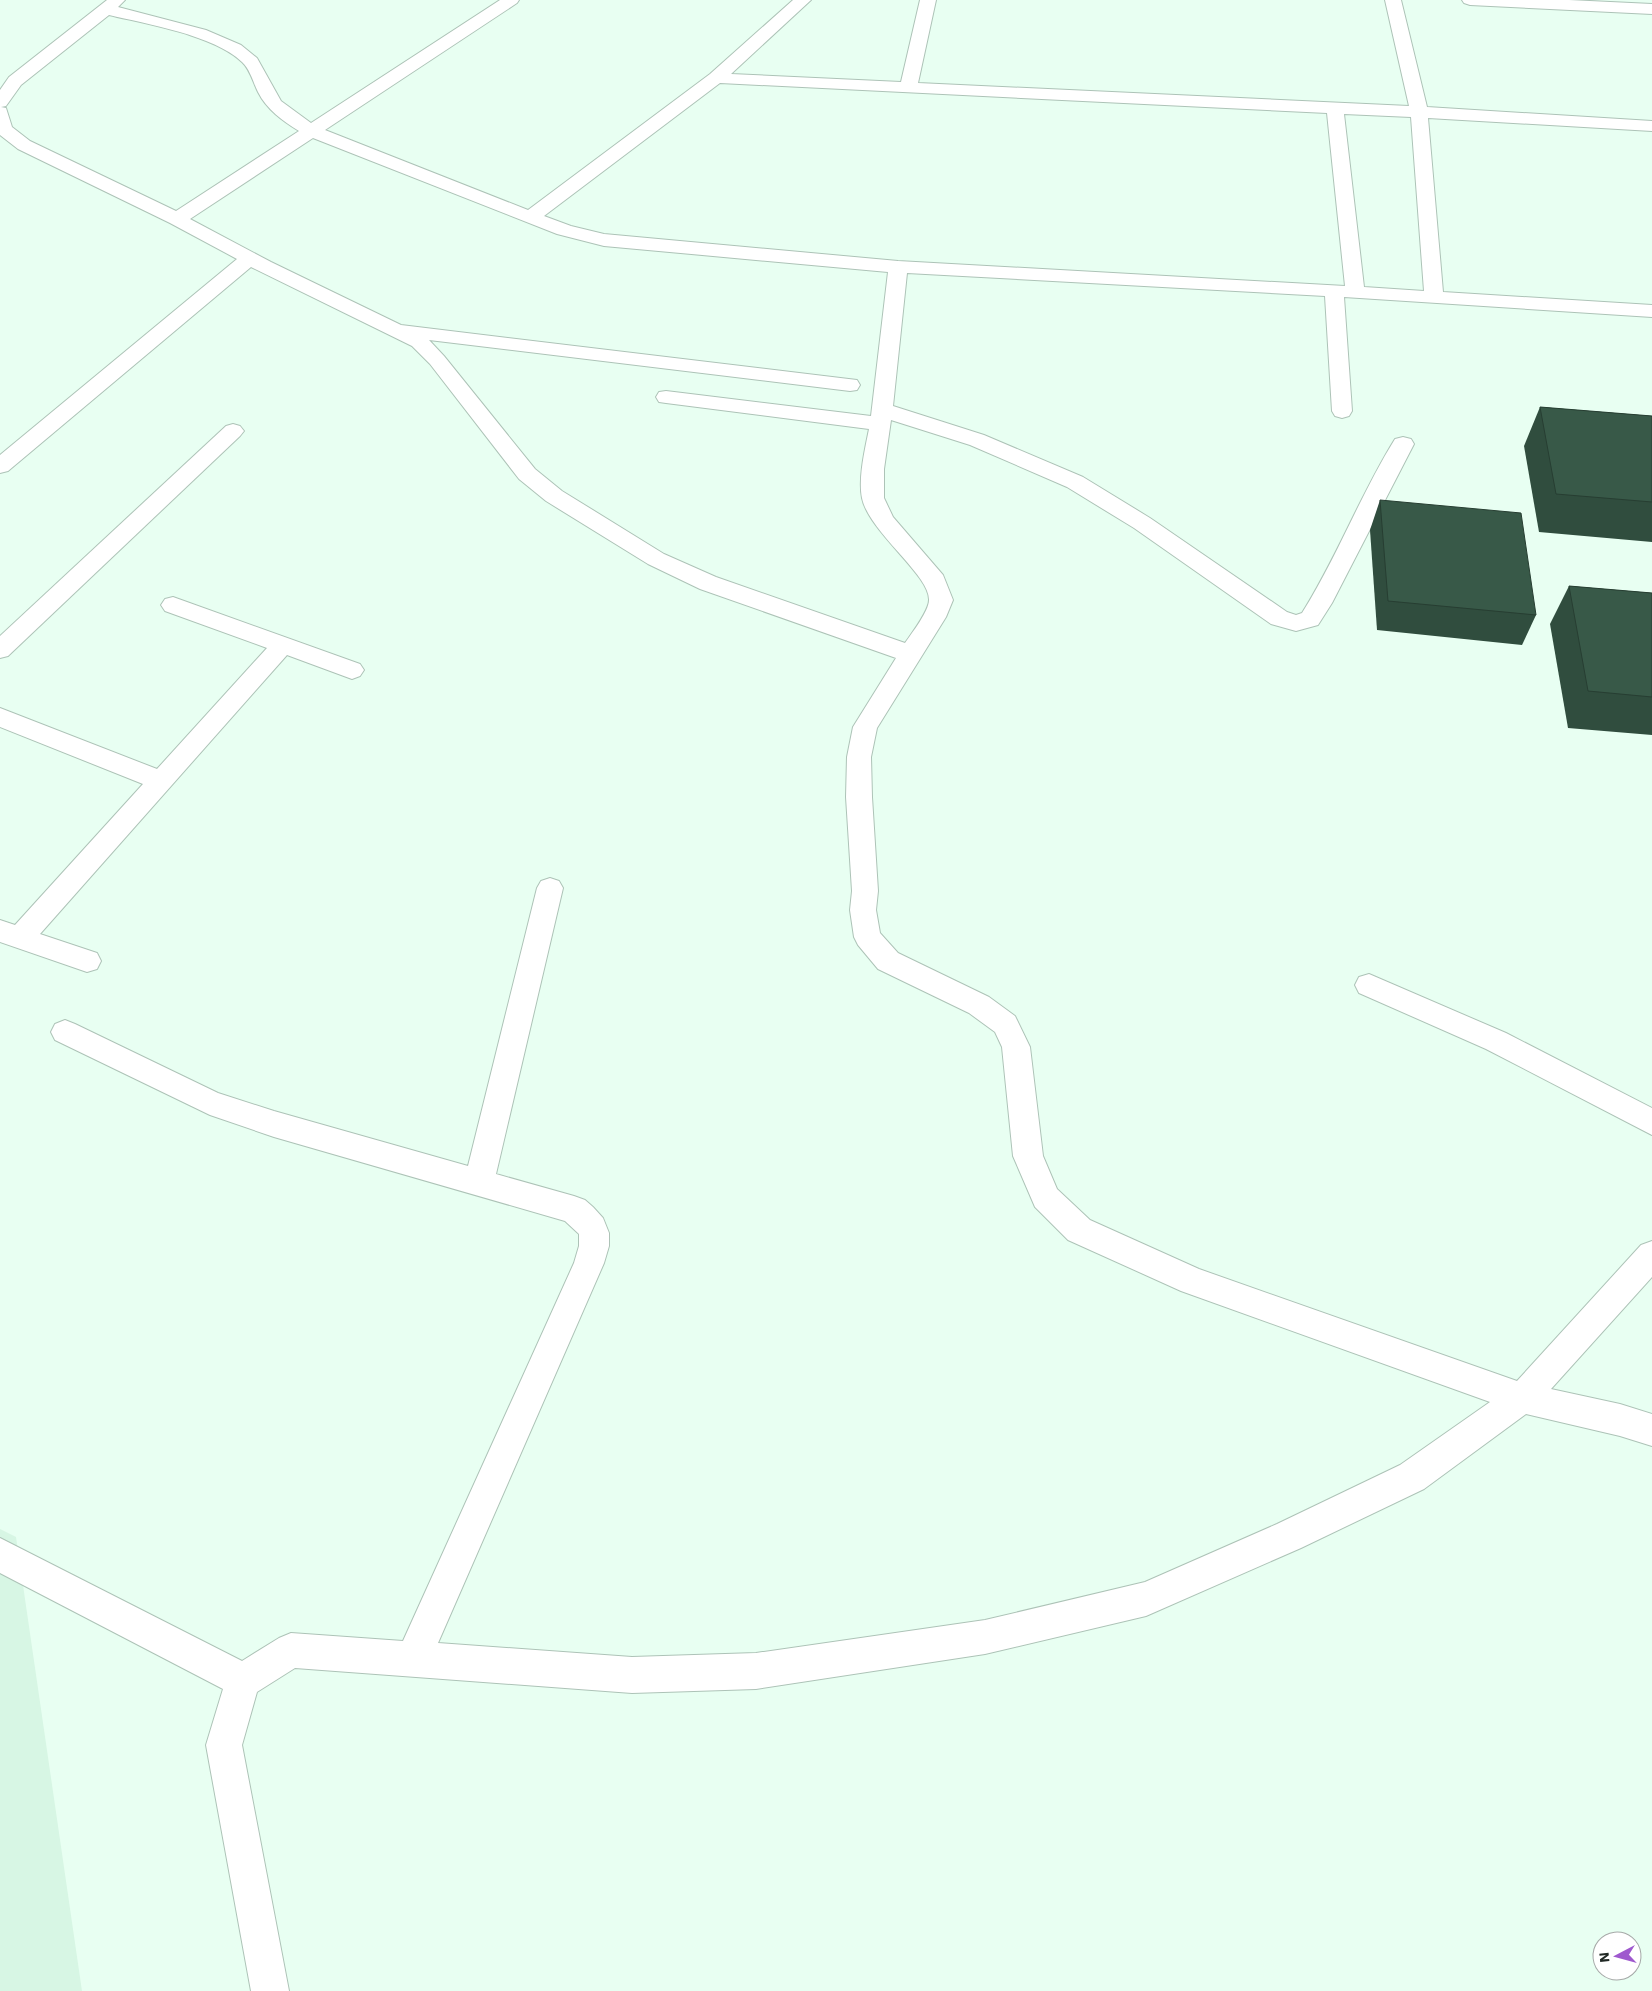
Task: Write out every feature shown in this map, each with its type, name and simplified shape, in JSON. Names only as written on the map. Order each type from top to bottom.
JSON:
[{"type":"street","points":[[177,219],[510,0]]},
{"type":"street","points":[[530,217],[716,78],[803,0]]},
{"type":"street","points":[[908,87],[928,0]]},
{"type":"street","points":[[1393,0],[1419,112],[1434,297]]},
{"type":"street","points":[[1470,0],[1652,9]]},
{"type":"street","points":[[0,102],[14,81],[111,4],[228,45],[247,57],[260,75],[270,99],[286,114],[310,130],[564,230],[604,240],[898,266],[1652,311]]},
{"type":"street","points":[[716,78],[1419,112],[1652,126]]},
{"type":"street","points":[[1335,108],[1355,292]]},
{"type":"street","points":[[0,112],[4,129],[24,145],[177,219],[250,258],[419,342],[437,360],[526,474],[554,496],[656,559],[700,579],[910,654]]},
{"type":"street","points":[[0,466],[250,258]]},
{"type":"street","points":[[898,266],[881,417],[873,469],[873,498],[884,520],[935,581],[942,600],[934,617],[865,727],[859,757],[859,796],[865,891],[863,910],[867,937],[888,961],[978,1005],[1005,1024],[1016,1046],[1028,1156],[1046,1198],[1079,1230],[1175,1273],[1522,1398],[1620,1420],[1652,1430]]},
{"type":"street","points":[[1334,291],[1342,411]]},
{"type":"street","points":[[399,331],[850,385]]},
{"type":"street","points":[[666,396],[881,417],[977,440],[1075,482],[1136,519],[1279,618],[1296,623],[1310,619],[1324,597],[1403,444]]},
{"type":"street","points":[[0,650],[233,431]]},
{"type":"street","points":[[174,605],[352,670]]},
{"type":"street","points":[[87,960],[10,934],[161,781],[284,644]]},
{"type":"street","points":[[0,717],[161,781]]},
{"type":"street","points":[[479,1183],[550,888]]},
{"type":"street","points":[[1369,985],[1496,1041],[1652,1122]]},
{"type":"street","points":[[65,1032],[210,1103],[274,1124],[574,1210],[590,1222],[596,1241],[589,1263],[412,1659]]},
{"type":"street","points":[[270,1991],[224,1745],[243,1681],[291,1650],[632,1675],[756,1672],[985,1637],[1146,1599],[1289,1536],[1412,1477],[1522,1398],[1652,1255]]},
{"type":"street","points":[[0,1555],[243,1681]]},
{"type":"shaded area","points":[[0,1529],[16,1537],[82,1991],[0,1991]]},
{"type":"building","points":[[1540,407],[1652,416],[1652,502],[1556,494]]},
{"type":"building","points":[[1380,500],[1521,513],[1536,615],[1388,601]]},
{"type":"building","points":[[1569,586],[1652,593],[1652,697],[1588,691]]}]
